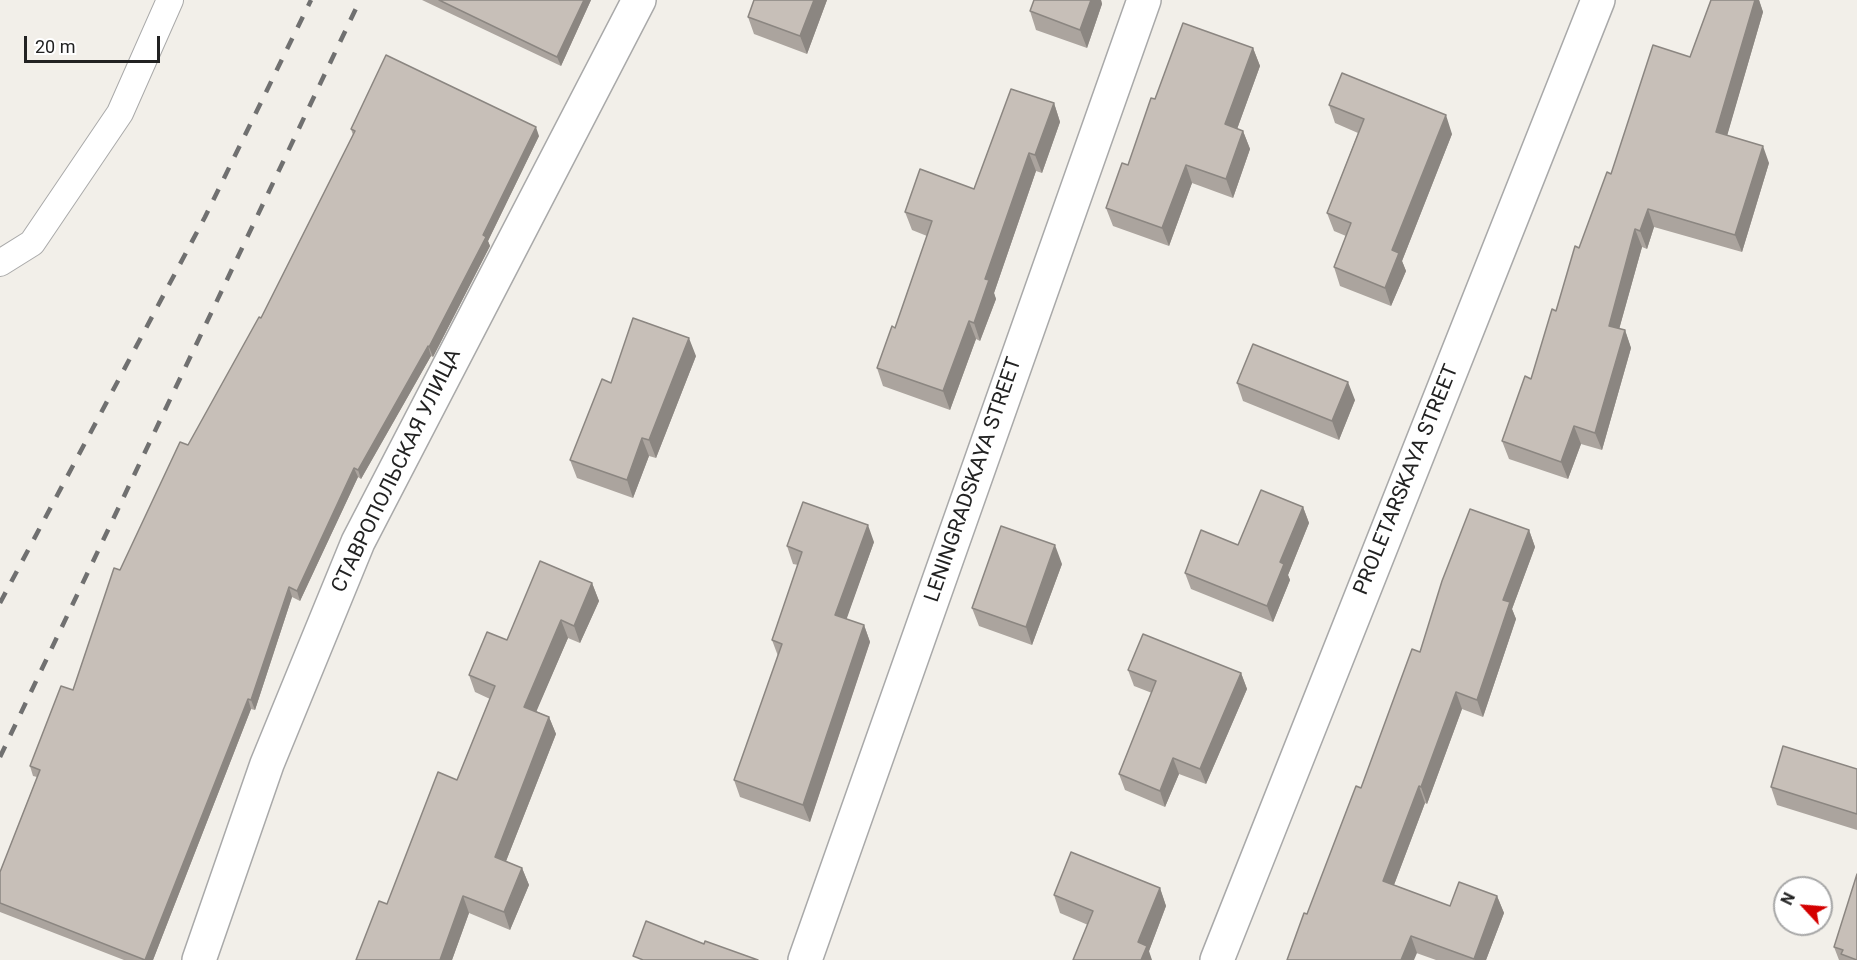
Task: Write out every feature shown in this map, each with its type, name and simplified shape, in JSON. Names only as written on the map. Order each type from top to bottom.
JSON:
[{"type":"street","name":"СТАВРОПОЛЬСКАЯ УЛИЦА","points":[[199,960],[267,764],[358,542],[639,0]]},
{"type":"street","name":"LENINGRADSKAYA STREET","points":[[805,960],[1144,0]]},
{"type":"street","name":"PROLETARSKAYA STREET","points":[[1217,960],[1598,0]]},
{"type":"lane","points":[[0,263],[32,243],[120,113],[170,0]]},
{"type":"building","points":[[439,0],[584,0],[557,57]]},
{"type":"building","points":[[754,0],[814,0],[800,36],[748,17]]},
{"type":"building","points":[[1034,0],[1091,0],[1080,30],[1030,11]]},
{"type":"building","points":[[1711,0],[1755,0],[1716,132],[1763,146],[1735,235],[1648,209],[1640,231],[1635,229],[1609,326],[1625,330],[1595,433],[1574,426],[1561,462],[1502,441],[1525,376],[1531,379],[1552,309],[1556,311],[1575,246],[1579,248],[1607,172],[1611,174],[1653,45],[1690,57]]},
{"type":"building","points":[[1183,23],[1253,48],[1225,124],[1243,131],[1226,179],[1186,165],[1162,228],[1106,208],[1122,163],[1128,165],[1151,98],[1155,99]]},
{"type":"building","points":[[386,55],[536,127],[483,235],[486,237],[429,347],[358,470],[354,468],[297,591],[289,587],[251,700],[248,699],[145,960],[0,903],[0,872],[40,770],[30,766],[61,686],[73,690],[114,568],[120,570],[180,442],[188,445],[259,317],[261,318],[355,131],[351,129]]},
{"type":"building","points":[[1342,73],[1446,115],[1392,250],[1399,253],[1385,288],[1334,267],[1351,223],[1327,213],[1364,119],[1329,105]]},
{"type":"building","points":[[1011,89],[1054,103],[1035,155],[1029,153],[985,279],[989,280],[974,323],[969,321],[943,391],[877,368],[892,326],[895,328],[932,221],[905,212],[920,169],[974,189]]},
{"type":"building","points":[[633,318],[689,338],[649,440],[642,438],[627,480],[570,460],[602,379],[611,383]]},
{"type":"building","points":[[1253,344],[1348,382],[1332,421],[1237,383]]},
{"type":"building","points":[[1261,490],[1303,507],[1280,562],[1284,564],[1267,606],[1185,573],[1201,530],[1238,545]]},
{"type":"building","points":[[803,502],[868,525],[835,615],[864,625],[803,805],[734,780],[782,644],[772,640],[802,552],[787,546]]},
{"type":"building","points":[[1470,509],[1529,530],[1503,600],[1510,602],[1477,700],[1456,692],[1383,881],[1450,906],[1459,882],[1497,896],[1474,959],[1411,936],[1401,960],[1287,960],[1356,786],[1361,788],[1412,649],[1420,652],[1442,581]]},
{"type":"building","points":[[1001,526],[1055,545],[1026,627],[972,608]]},
{"type":"building","points":[[540,561],[592,583],[574,626],[561,620],[524,707],[549,717],[495,857],[522,868],[504,912],[463,896],[440,960],[356,960],[379,901],[387,904],[438,772],[457,780],[495,686],[469,675],[487,632],[507,640]]},
{"type":"building","points":[[1143,634],[1241,673],[1200,769],[1173,758],[1160,791],[1119,774],[1156,681],[1128,670]]},
{"type":"building","points":[[1783,746],[1857,769],[1857,814],[1771,787]]},
{"type":"building","points":[[1071,852],[1160,888],[1138,942],[1147,946],[1141,960],[1073,960],[1093,911],[1054,895]]},
{"type":"building","points":[[1857,874],[1857,960],[1841,954],[1843,950],[1834,947]]},
{"type":"building","points":[[646,921],[704,944],[705,941],[758,960],[643,960],[633,956]]},
{"type":"railway","points":[[0,603],[205,217],[311,0]]},
{"type":"railway","points":[[0,757],[360,0]]}]
